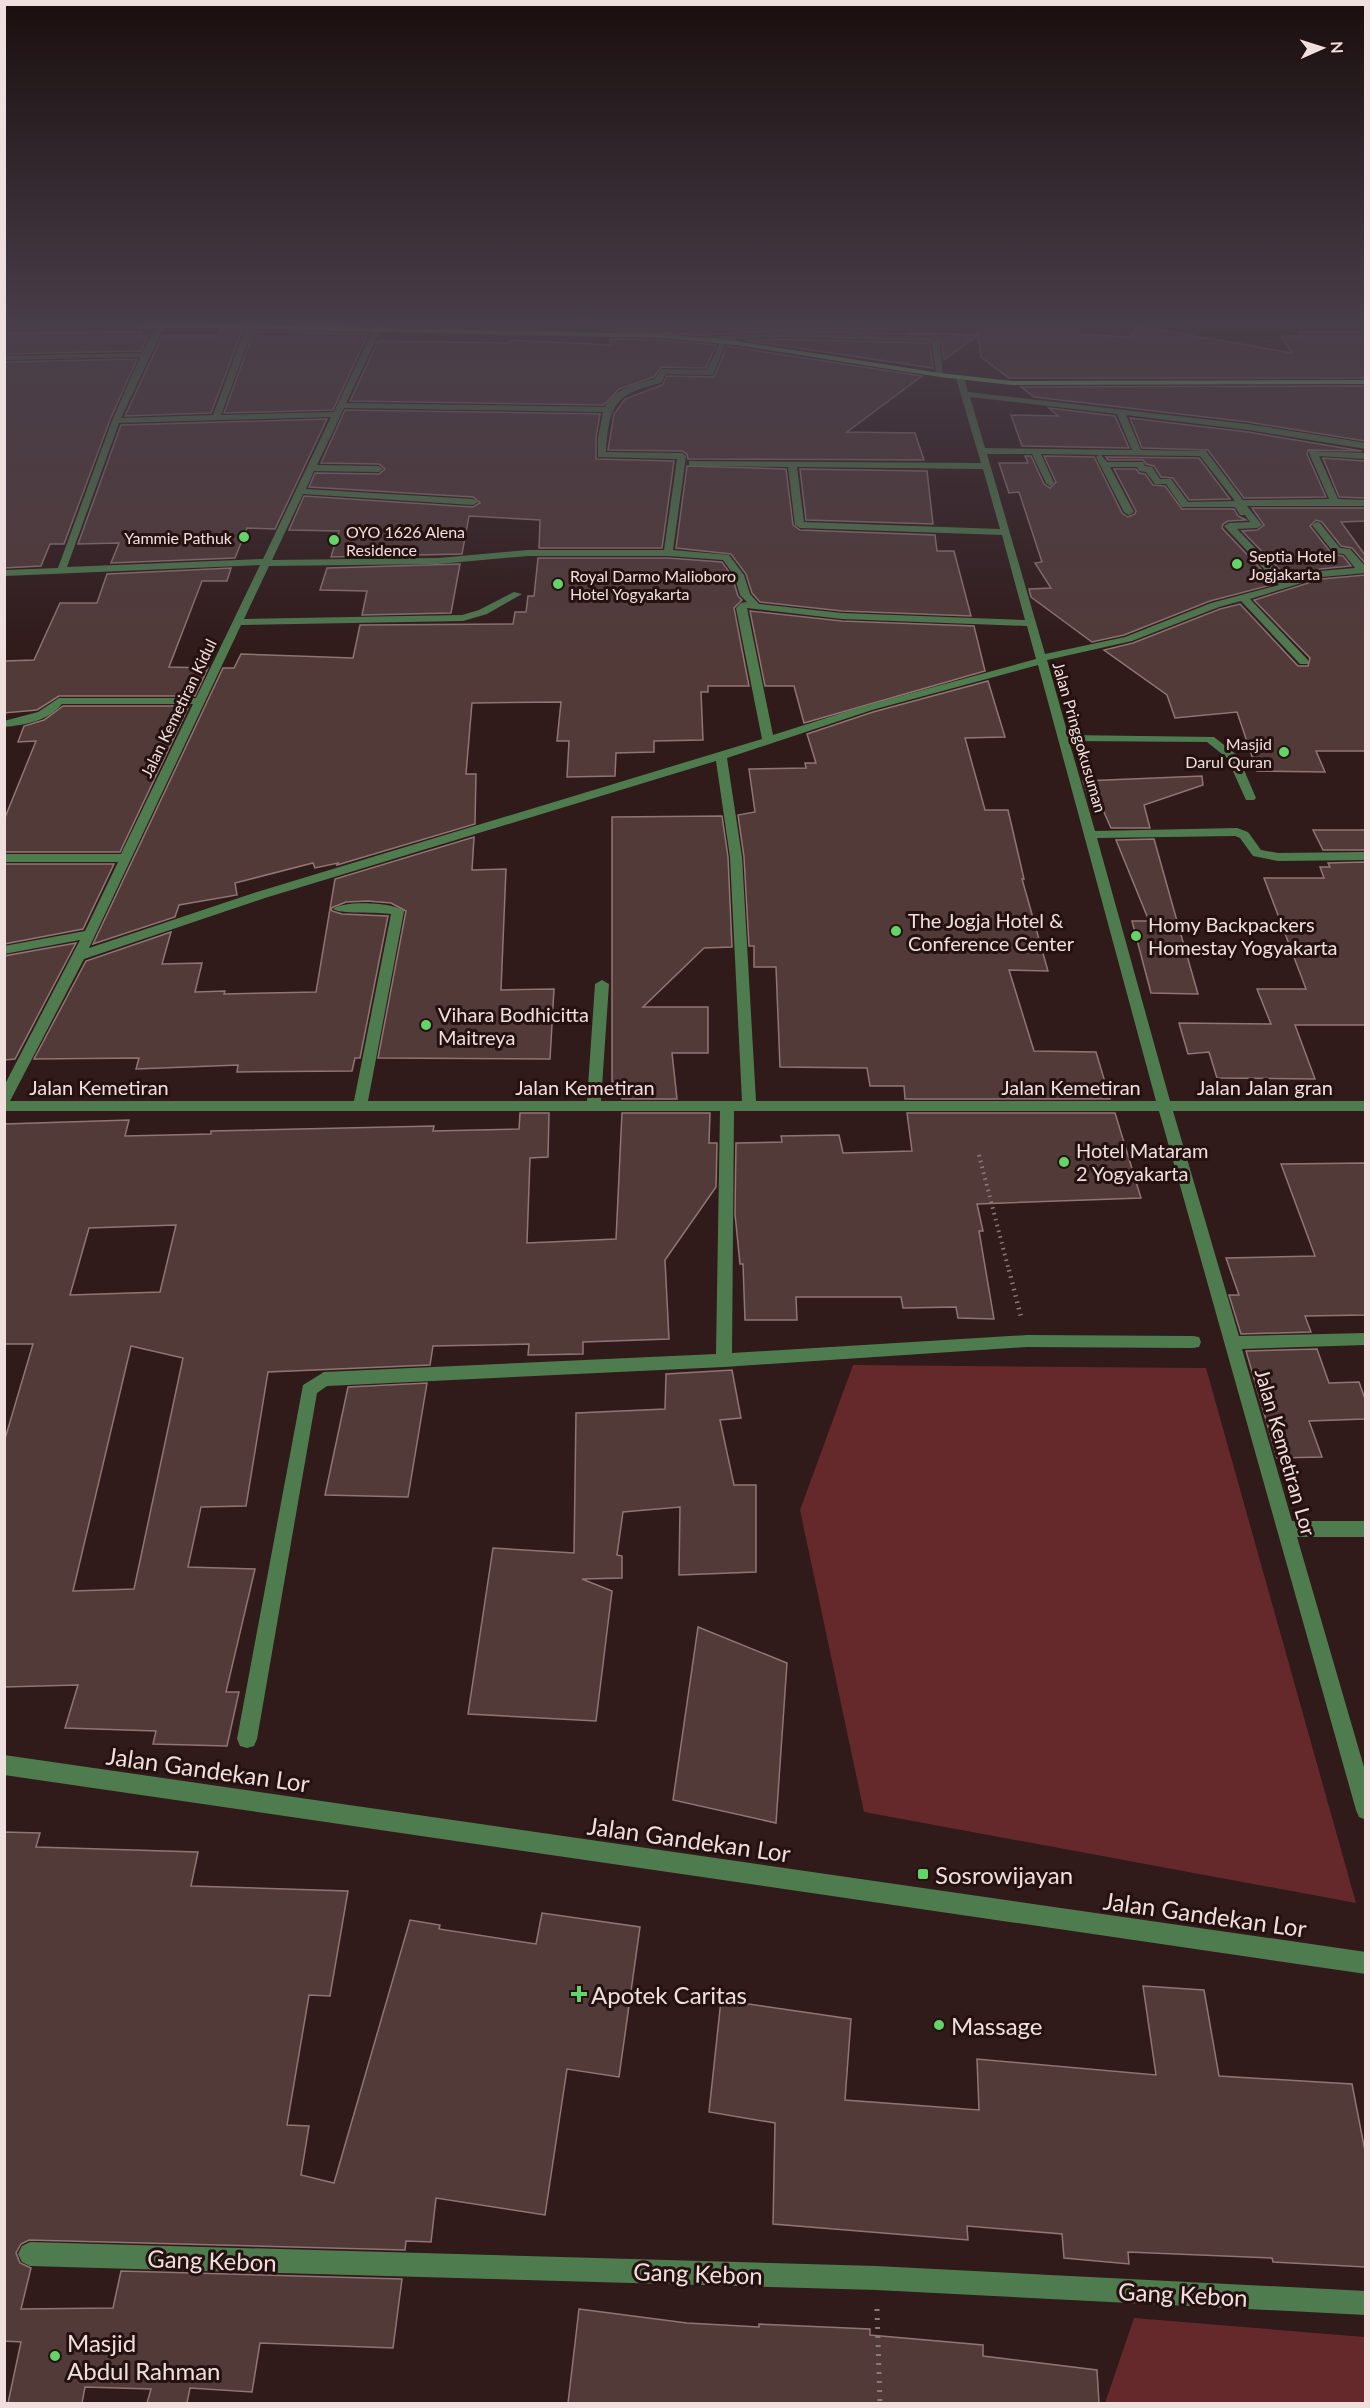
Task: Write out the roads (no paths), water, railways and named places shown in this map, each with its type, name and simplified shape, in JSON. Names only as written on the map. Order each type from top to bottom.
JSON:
[{"type":"street","points":[[62,569],[111,435]]},
{"type":"street","name":"Jalan Kemetiran Kidul","points":[[4,1100],[79,956],[327,435]]},
{"type":"street","points":[[604,435],[602,454],[682,456],[668,553]]},
{"type":"street","name":"Jalan Pringgokusuman","points":[[976,435],[1006,532],[1165,1107]]},
{"type":"street","points":[[1131,435],[1138,453]]},
{"type":"street","points":[[1300,435],[1365,446]]},
{"type":"street","points":[[981,452],[1203,453],[1257,525],[1229,526],[1286,586]]},
{"type":"street","points":[[1098,452],[1129,512]]},
{"type":"street","points":[[1036,453],[1050,483]]},
{"type":"street","points":[[1335,502],[1313,453],[1365,456]]},
{"type":"street","points":[[692,463],[986,466]]},
{"type":"street","points":[[1104,465],[1140,464],[1142,469],[1149,469],[1158,482],[1168,482],[1175,488],[1185,505],[1238,504],[1251,525]]},
{"type":"street","points":[[792,465],[800,525],[1006,532]]},
{"type":"street","points":[[311,468],[379,470]]},
{"type":"street","points":[[300,491],[473,502]]},
{"type":"street","points":[[1240,503],[1365,503]]},
{"type":"street","points":[[1317,525],[1336,551],[1347,551],[1363,570]]},
{"type":"street","points":[[4,573],[229,562],[438,561],[528,553],[668,553],[726,557],[739,575],[745,595],[755,604]]},
{"type":"street","points":[[79,956],[261,895],[721,756],[868,708],[1041,659],[1128,639],[1215,605],[1286,586],[1320,574],[1363,570]]},
{"type":"street","points":[[238,622],[463,618],[483,612],[517,594]]},
{"type":"street","points":[[1243,598],[1304,662]]},
{"type":"street","points":[[768,739],[741,608],[755,604],[842,616],[1031,623]]},
{"type":"street","points":[[4,724],[31,718],[54,708],[59,701],[199,701]]},
{"type":"street","points":[[1062,738],[1210,739],[1232,756],[1250,798]]},
{"type":"street","points":[[721,756],[736,856],[748,1107]]},
{"type":"street","points":[[1090,835],[1237,832],[1244,835],[1257,853],[1278,856],[1365,856]]},
{"type":"street","points":[[4,858],[125,858]]},
{"type":"street","points":[[339,909],[373,907],[398,911],[360,1106]]},
{"type":"street","points":[[4,950],[89,934]]},
{"type":"street","points":[[594,1107],[602,984]]},
{"type":"street","name":"Jalan Kemetiran","points":[[4,1106],[1165,1107]]},
{"type":"street","name":"Jalan Jalan gran","points":[[1165,1107],[1365,1106]]},
{"type":"street","points":[[724,1360],[727,1107]]},
{"type":"street","name":"Jalan Kemetiran Lor","points":[[1165,1107],[1365,1810]]},
{"type":"street","points":[[1233,1343],[1365,1339]]},
{"type":"street","points":[[247,1739],[309,1390],[324,1379],[724,1360],[1027,1341],[1193,1342]]},
{"type":"street","points":[[1286,1529],[1365,1529]]},
{"type":"street","name":"Jalan Gandekan Lor","points":[[4,1765],[1365,1963]]},
{"type":"street","name":"Gang Kebon","points":[[30,2254],[876,2278],[1365,2303]]},
{"type":"place","name":"Yammie Pathuk","points":[[244,537]]},
{"type":"place","name":"OYO 1626 Alena Residence","points":[[334,540]]},
{"type":"place","name":"Septia Hotel Jogjakarta","points":[[1237,564]]},
{"type":"place","name":"Royal Darmo Malioboro Hotel Yogyakarta","points":[[558,584]]},
{"type":"place","name":"Masjid Darul Quran","points":[[1284,752]]},
{"type":"place","name":"The Jogja Hotel & Conference Center","points":[[896,931]]},
{"type":"place","name":"Homy Backpackers Homestay Yogyakarta","points":[[1136,936]]},
{"type":"place","name":"Vihara Bodhicitta Maitreya","points":[[426,1025]]},
{"type":"place","name":"Hotel Mataram 2 Yogyakarta","points":[[1064,1162]]},
{"type":"place","name":"Sosrowijayan","points":[[923,1874]]},
{"type":"place","name":"Apotek Caritas","points":[[579,1994]]},
{"type":"place","name":"Massage","points":[[939,2025]]},
{"type":"place","name":"Masjid Abdul Rahman","points":[[55,2356]]}]
